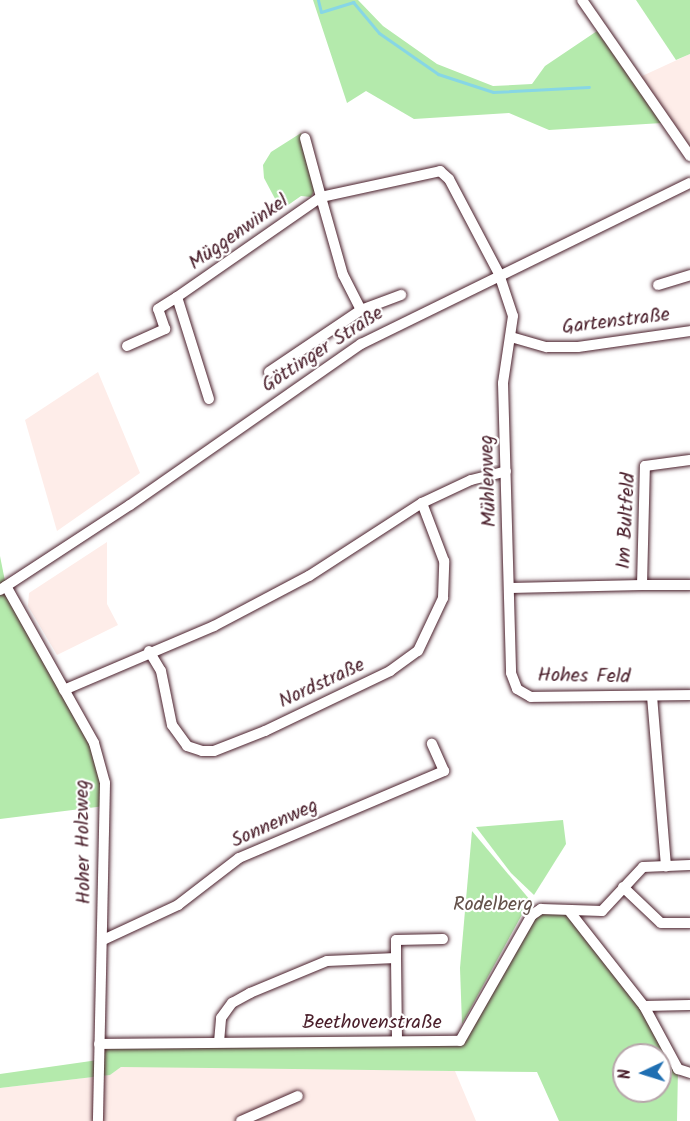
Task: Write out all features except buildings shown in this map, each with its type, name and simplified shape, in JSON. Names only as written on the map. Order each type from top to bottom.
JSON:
[{"type":"street","points":[[582,0],[690,156]]},
{"type":"street","points":[[304,138],[343,275],[361,310]]},
{"type":"street","name":"Müggenwinkel","points":[[165,329],[158,309],[321,197],[440,171],[449,179],[499,274]]},
{"type":"street","name":"Göttinger Straße","points":[[3,588],[130,506],[361,344],[499,274],[690,183]]},
{"type":"street","name":"Mühlenweg","points":[[499,274],[513,316],[503,383],[511,673],[517,689]]},
{"type":"street","name":"Gartenstraße","points":[[658,285],[690,275]]},
{"type":"street","points":[[269,372],[361,310],[401,295]]},
{"type":"street","points":[[177,297],[209,399]]},
{"type":"street","points":[[127,346],[184,321]]},
{"type":"street","name":"Gartenstraße","points":[[511,337],[547,347],[578,347],[690,331]]},
{"type":"street","name":"Im Bultfeld","points":[[642,585],[645,466],[690,460]]},
{"type":"street","points":[[64,690],[149,651],[214,626],[309,576],[422,503],[471,480],[506,471]]},
{"type":"street","name":"Nordstraße","points":[[149,651],[161,671],[172,725],[187,746],[202,751],[214,751],[265,731],[390,671],[418,651],[443,598],[444,561],[422,503]]},
{"type":"street","name":"Im Bultfeld","points":[[510,588],[690,585]]},
{"type":"street","name":"Hoher Holzweg","points":[[3,588],[94,743],[105,783],[98,1121]]},
{"type":"street","name":"Hohes Feld","points":[[517,689],[531,697],[690,695]]},
{"type":"street","name":"Hohes Feld","points":[[652,696],[666,866]]},
{"type":"street","name":"Sonnenweg","points":[[103,940],[178,904],[239,858],[444,771],[432,744]]},
{"type":"street","name":"Beethovenstraße","points":[[99,1044],[460,1041],[532,915],[542,909],[570,912],[602,910],[643,867],[690,865]]},
{"type":"street","points":[[623,887],[661,923],[690,923]]},
{"type":"street","points":[[570,912],[644,1006],[678,1069],[690,1073]]},
{"type":"street","points":[[397,1040],[396,940],[443,939]]},
{"type":"street","points":[[219,1042],[221,1018],[232,1003],[250,993],[327,961],[396,958]]},
{"type":"street","points":[[644,1006],[690,1005]]},
{"type":"street","points":[[241,1121],[298,1096]]},
{"type":"shaded area","points":[[690,54],[690,147],[640,77]]},
{"type":"shaded area","points":[[98,372],[140,473],[57,531],[25,420]]},
{"type":"shaded area","points":[[107,542],[107,604],[118,625],[57,655],[28,606],[29,593]]},
{"type":"shaded area","points":[[294,1066],[455,1071],[476,1121],[0,1121],[0,1088],[110,1075],[121,1067]]},
{"type":"green space","points":[[313,0],[358,0],[383,26],[437,64],[493,86],[532,84],[545,66],[597,31],[662,123],[549,130],[509,113],[414,119],[366,91],[347,103]]},
{"type":"green space","points":[[636,0],[690,0],[690,54],[676,60]]},
{"type":"green space","points":[[301,133],[316,187],[311,197],[301,196],[281,210],[264,178],[263,165],[271,152]]},
{"type":"green space","points":[[0,556],[6,586],[94,743],[105,806],[0,819]]},
{"type":"green space","points":[[563,820],[566,844],[534,895],[511,873],[476,827]]},
{"type":"green space","name":"Rodelberg","points":[[472,831],[530,900],[462,1024],[460,968]]},
{"type":"green space","points":[[570,912],[644,1006],[664,1043],[612,1043],[612,1103],[672,1103],[672,1058],[678,1069],[677,1121],[559,1121],[537,1072],[121,1067],[110,1075],[0,1088],[0,1074],[98,1060],[99,1044],[460,1041],[532,915]]},
{"type":"waterway","points":[[318,0],[321,12],[353,2],[379,33],[438,74],[493,92],[589,87]]}]
